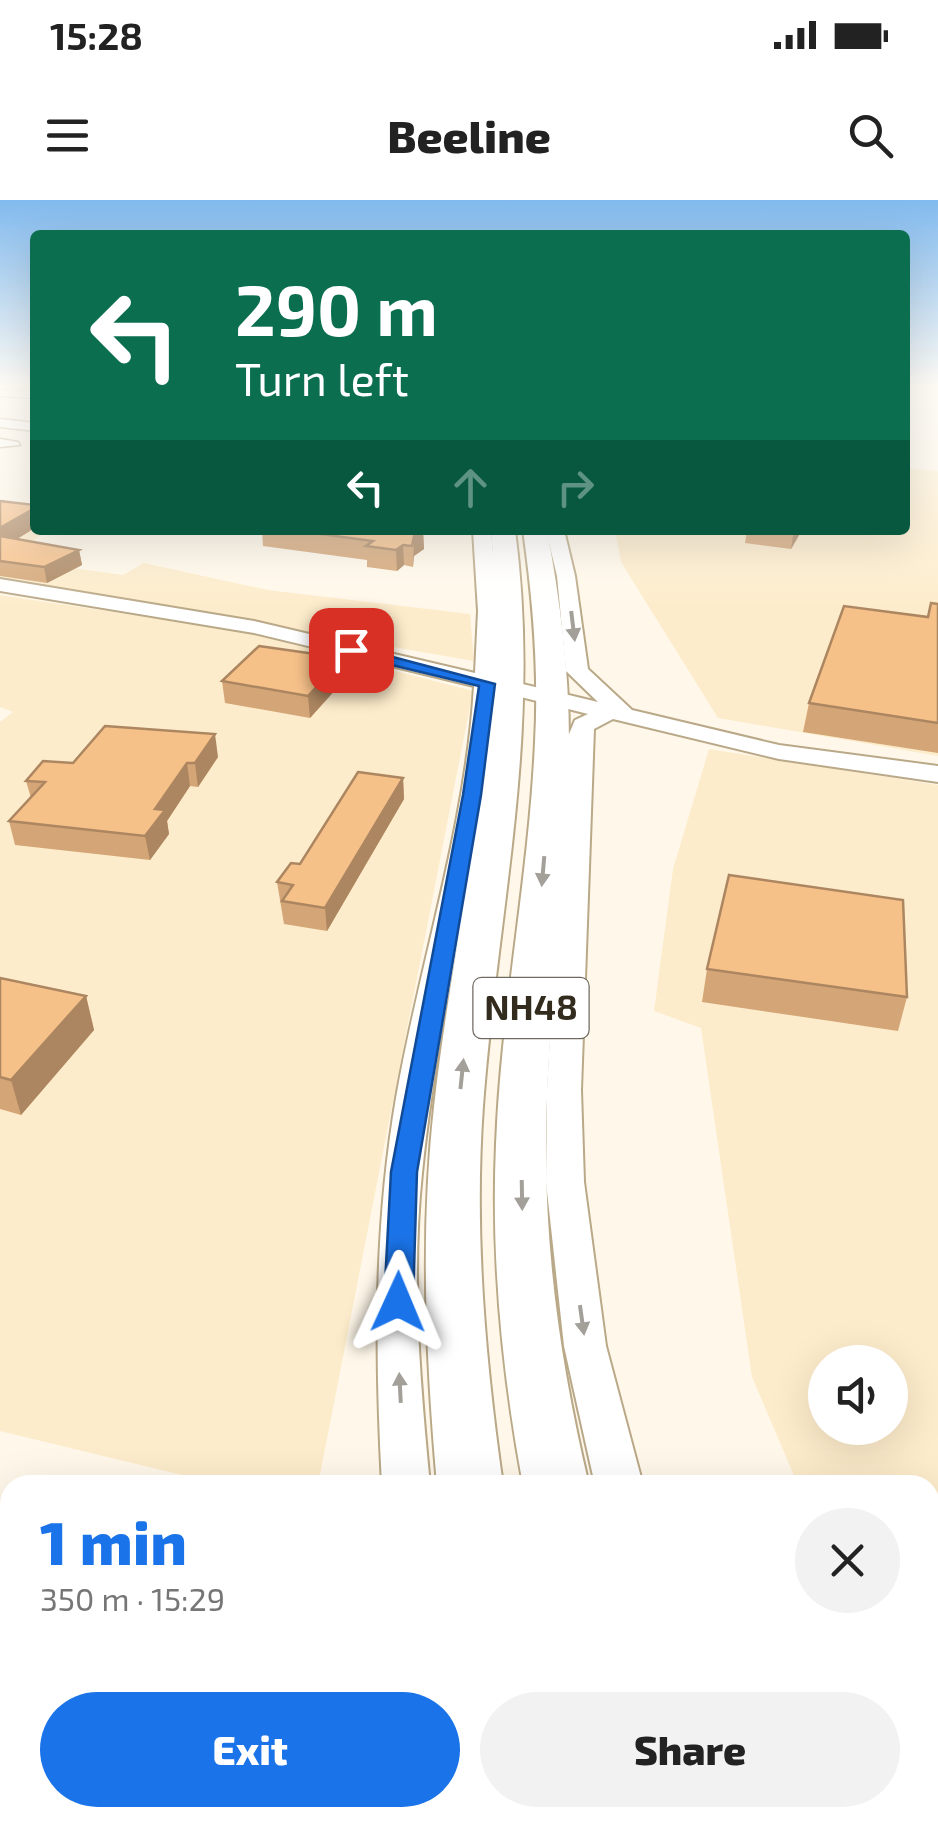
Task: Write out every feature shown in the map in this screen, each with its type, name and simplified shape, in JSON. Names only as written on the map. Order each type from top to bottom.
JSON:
[{"type":"highway","name":"NH48","points":[[469,1475],[457,1350],[452,1198],[464,1057],[508,748],[539,700],[503,535]]},
{"type":"highway","name":"NH48","points":[[536,535],[550,622],[539,700],[522,1169],[531,1340],[554,1475]]},
{"type":"street","points":[[483,535],[489,595],[539,700],[578,741],[564,1164],[585,1346],[617,1475]]},
{"type":"street","points":[[405,1475],[398,1358],[403,1177],[472,795],[539,700],[577,671],[566,576],[556,535]]},
{"type":"street","points":[[0,585],[254,627],[539,700],[780,752],[938,774]]},
{"type":"shaded area","points":[[910,468],[938,471],[938,756],[718,718],[621,562],[616,535],[910,535]]},
{"type":"shaded area","points":[[0,516],[30,517],[30,535],[40,535],[9,559],[123,575],[144,563],[268,590],[470,614],[474,661],[0,579]]},
{"type":"shaded area","points":[[0,595],[240,631],[473,691],[320,1475],[182,1475],[0,1431],[0,722],[13,712],[0,707]]},
{"type":"shaded area","points":[[709,749],[938,785],[938,1475],[794,1475],[752,1377],[701,1028],[654,1011],[673,869]]},
{"type":"building","points":[[0,501],[30,504],[30,511],[0,528]]},
{"type":"building","points":[[328,535],[415,535],[412,546],[403,545],[396,550],[366,546],[373,541]]},
{"type":"building","points":[[0,536],[79,550],[44,567],[0,561]]},
{"type":"building","points":[[931,603],[938,604],[938,723],[809,703],[844,606],[928,617]]},
{"type":"building","points":[[259,646],[343,658],[308,696],[222,681]]},
{"type":"building","points":[[105,726],[215,734],[195,763],[187,763],[155,809],[165,810],[145,836],[9,821],[45,782],[26,781],[43,761],[73,763]]},
{"type":"building","points":[[358,772],[403,778],[325,908],[282,901],[293,885],[277,882],[291,863],[300,864]]},
{"type":"building","points":[[729,875],[903,900],[907,997],[707,969]]},
{"type":"building","points":[[0,978],[86,996],[11,1080],[0,1077]]},
{"type":"route","points":[[351,650],[487,684],[472,795],[404,1172],[398,1302]]}]
